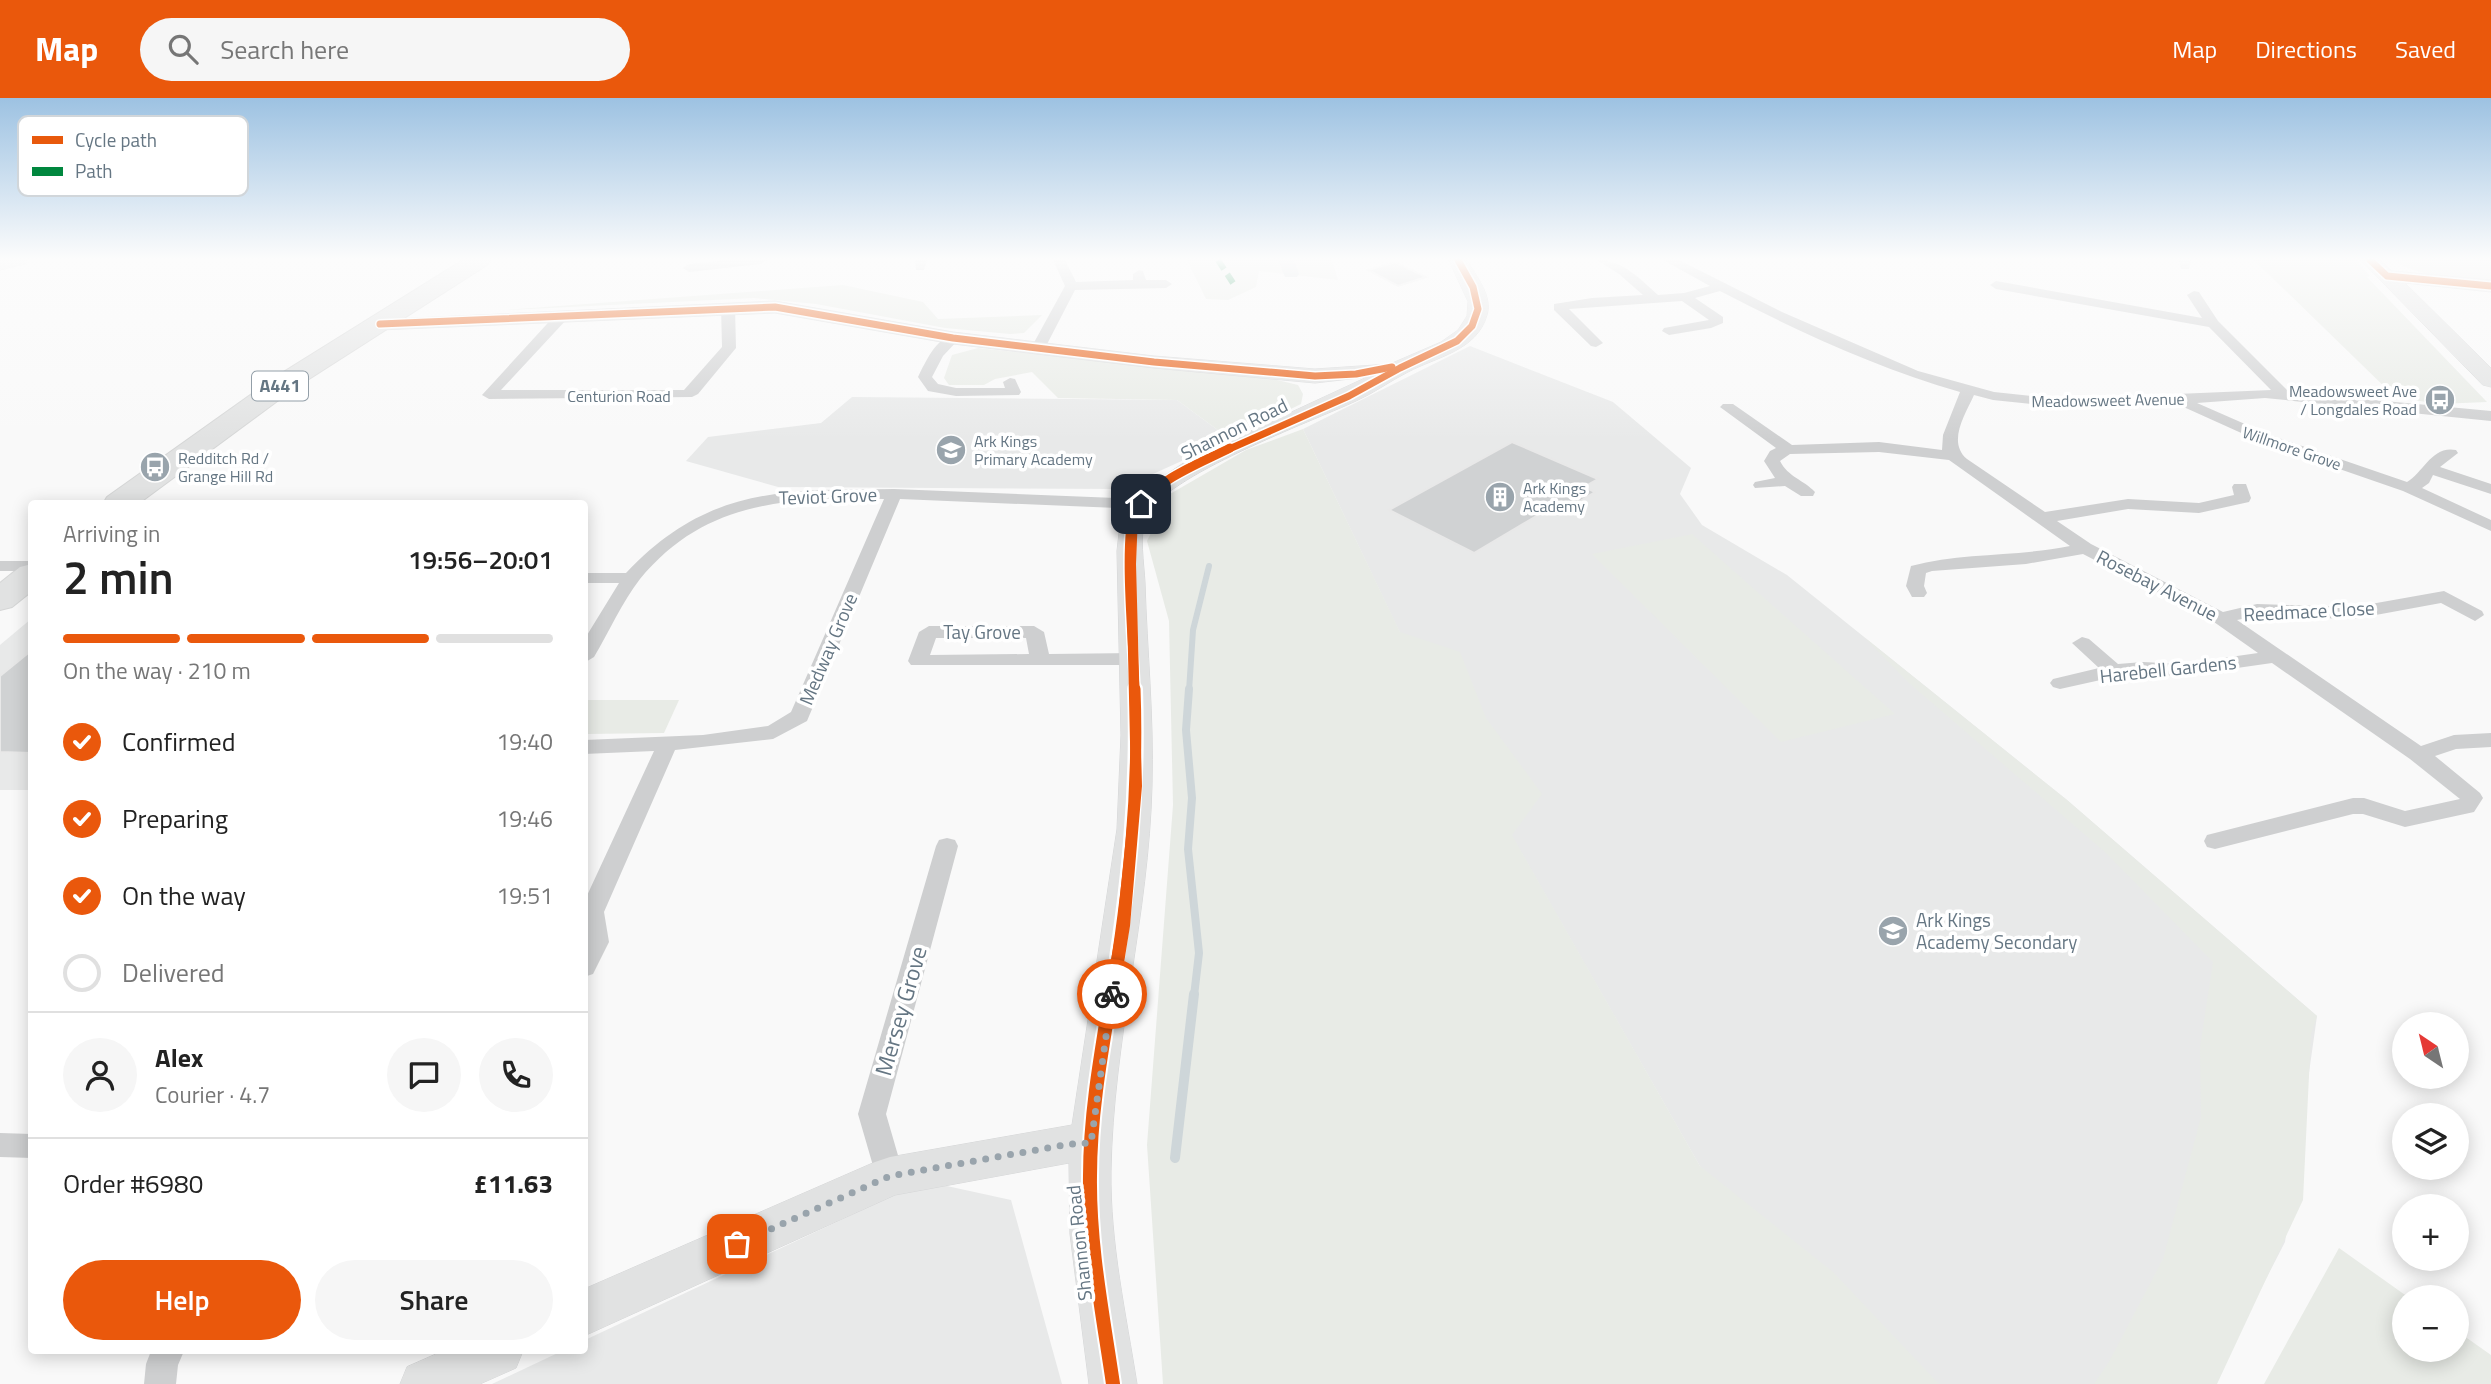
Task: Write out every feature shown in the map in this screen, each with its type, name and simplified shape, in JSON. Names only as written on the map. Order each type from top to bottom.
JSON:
[{"type":"highway","name":"A441","points":[[123,500],[286,382],[386,320]]},
{"type":"highway","name":"A441","points":[[147,500],[166,484],[184,455]]},
{"type":"highway","points":[[0,623],[18,582]]},
{"type":"street","points":[[380,324],[471,320]]},
{"type":"street","name":"Centurion Road","points":[[558,320],[489,396],[687,394],[693,391],[729,348],[729,320]]},
{"type":"street","points":[[855,320],[953,338],[1038,348],[1313,396],[1356,386]]},
{"type":"street","points":[[1038,348],[1053,320]]},
{"type":"street","name":"Shannon Road","points":[[1113,1384],[1089,1202],[1091,1143],[1123,926],[1135,798],[1135,659],[1131,564],[1133,515],[1158,488],[1313,396],[1356,386],[1448,347],[1461,338],[1474,320]]},
{"type":"street","points":[[1572,320],[1596,343]]},
{"type":"street","points":[[1669,331],[1711,324],[1718,320]]},
{"type":"street","name":"Meadowsweet Avenue","points":[[1789,320],[1901,369],[1968,391],[2038,403],[2284,395],[2491,416]]},
{"type":"street","points":[[2191,320],[2213,324]]},
{"type":"street","points":[[2210,320],[2284,395]]},
{"type":"street","points":[[2431,320],[2491,380]]},
{"type":"street","points":[[953,338],[937,354],[925,377],[933,388],[956,392],[1014,392],[1010,382]]},
{"type":"street","points":[[1953,456],[1949,447],[1950,436],[1968,391]]},
{"type":"street","name":"Willmore Grove","points":[[2180,400],[2228,425],[2276,444],[2409,488],[2491,526]]},
{"type":"street","points":[[1728,407],[1787,449],[1809,452],[1879,447],[1953,456]]},
{"type":"street","points":[[1787,449],[1776,454],[1772,461],[1786,481],[1807,492]]},
{"type":"street","points":[[2409,488],[2423,480],[2428,468],[2450,453]]},
{"type":"street","name":"Rosebay Avenue","points":[[1953,456],[1998,490],[2085,548],[2221,618],[2418,754],[2456,782],[2472,798],[2466,807],[2405,818],[2364,806],[2353,806],[2215,841]]},
{"type":"street","points":[[2428,468],[2491,489]]},
{"type":"street","points":[[1762,485],[1786,481]]},
{"type":"street","points":[[2042,518],[2128,504],[2199,509],[2243,498],[2240,487]]},
{"type":"street","name":"Teviot Grove","points":[[588,650],[640,567],[692,528],[717,514],[790,494],[1026,496],[1141,504]]},
{"type":"street","name":"Medway Grove","points":[[588,747],[667,745],[773,732],[800,716],[894,494]]},
{"type":"street","points":[[1918,593],[1914,586],[1917,570],[1937,563],[2024,559],[2085,548]]},
{"type":"street","points":[[588,578],[631,578]]},
{"type":"street","name":"Reedmace Close","points":[[2221,618],[2257,610],[2354,613],[2444,597],[2475,615]]},
{"type":"street","name":"Tay Grove","points":[[1040,659],[1034,632],[929,632],[918,661],[1135,659]]},
{"type":"street","points":[[2082,643],[2114,671]]},
{"type":"street","name":"Harebell Gardens","points":[[2060,683],[2114,671],[2143,668],[2181,670],[2277,656]]},
{"type":"street","points":[[2418,754],[2454,742],[2491,740]]},
{"type":"street","points":[[588,959],[597,942],[592,912],[667,745]]},
{"type":"street","name":"Mersey Grove","points":[[890,1176],[872,1114],[947,846]]},
{"type":"street","points":[[588,1311],[890,1176],[1070,1144],[1091,1143]]},
{"type":"street","points":[[0,1145],[28,1146]]},
{"type":"street","points":[[160,1384],[166,1354]]},
{"type":"street","points":[[430,1372],[489,1354]]},
{"type":"shaded area","points":[[902,320],[1037,320],[1024,333],[945,328]]},
{"type":"shaded area","points":[[2316,320],[2408,320],[2487,402],[2439,404],[2395,397]]},
{"type":"shaded area","name":"Ark Kings Academy Secondary","points":[[1470,346],[1613,402],[1691,468],[1680,494],[1702,525],[1787,575],[2067,800],[2317,1016],[2285,1242],[2212,1384],[1824,1384],[1419,673],[1303,429]]},
{"type":"shaded area","points":[[978,348],[1273,379],[1298,385],[1303,394],[1301,404],[1230,439],[1177,400],[1058,398],[1032,372],[995,379],[984,385],[949,385],[944,378],[952,355]]},
{"type":"shaded area","name":"Ark Kings Primary Academy","points":[[852,397],[1177,400],[1230,439],[1120,489],[778,487],[686,461],[708,437],[821,423]]},
{"type":"shaded area","points":[[1303,429],[1400,632],[1460,652],[1486,718],[1542,794],[1512,835],[1700,1166],[1833,1272],[1939,1384],[1163,1384],[1147,1145],[1173,805],[1169,621],[1147,541],[1170,494],[1246,450]]},
{"type":"shaded area","points":[[1693,534],[1895,714],[1781,742],[1592,554]]},
{"type":"shaded area","points":[[28,622],[28,790],[0,790],[0,645]]},
{"type":"shaded area","points":[[1864,637],[2067,800],[2317,1016],[2311,1034],[2303,1200],[2217,1384],[2094,1384],[2110,1360],[2163,1259],[2201,1117],[2200,1047],[2213,962],[2105,852],[1909,683]]},
{"type":"shaded area","points":[[588,700],[679,700],[664,733],[588,734]]},
{"type":"shaded area","points":[[924,1181],[1011,1200],[1062,1384],[492,1384],[556,1354],[588,1354],[588,1339]]},
{"type":"shaded area","points":[[2339,1248],[2392,1286],[2392,1362],[2469,1362],[2469,1339],[2491,1355],[2491,1384],[2264,1384]]},
{"type":"building","name":"Ark Kings Academy","points":[[1512,442],[1598,479],[1584,487],[1595,492],[1572,506],[1562,501],[1474,553],[1389,510]]},
{"type":"building","points":[[28,653],[28,753],[0,752],[0,676]]},
{"type":"waterway","points":[[1189,691],[1193,630],[1209,566]]},
{"type":"waterway","points":[[1189,689],[1186,730],[1192,798],[1188,849],[1199,953],[1194,996]]},
{"type":"waterway","points":[[1175,1158],[1194,994]]},
{"type":"cycle path","points":[[380,324],[473,320]]},
{"type":"cycle path","points":[[850,320],[953,338],[1154,362],[1315,376],[1356,374],[1392,367]]},
{"type":"cycle path","points":[[1113,1384],[1095,1264],[1089,1174],[1096,1099],[1134,829],[1136,735],[1130,551],[1134,515],[1145,499],[1167,482],[1231,448],[1349,396],[1400,368],[1448,347],[1466,334],[1475,320]]},
{"type":"way so far","points":[[737,1244],[890,1176],[1070,1144],[1091,1143],[1112,994]]},
{"type":"place","name":"Meadowsweet Ave / Longdales Road","points":[[2440,400]]},
{"type":"place","name":"Ark Kings Primary Academy","points":[[951,450]]},
{"type":"place","name":"Redditch Rd / Grange Hill Rd","points":[[155,467]]},
{"type":"place","name":"Ark Kings Academy","points":[[1500,497]]},
{"type":"place","name":"Ark Kings Academy Secondary","points":[[1893,931]]},
{"type":"route","points":[[1112,994],[1123,926],[1136,786],[1131,564],[1133,515],[1141,504]]}]
